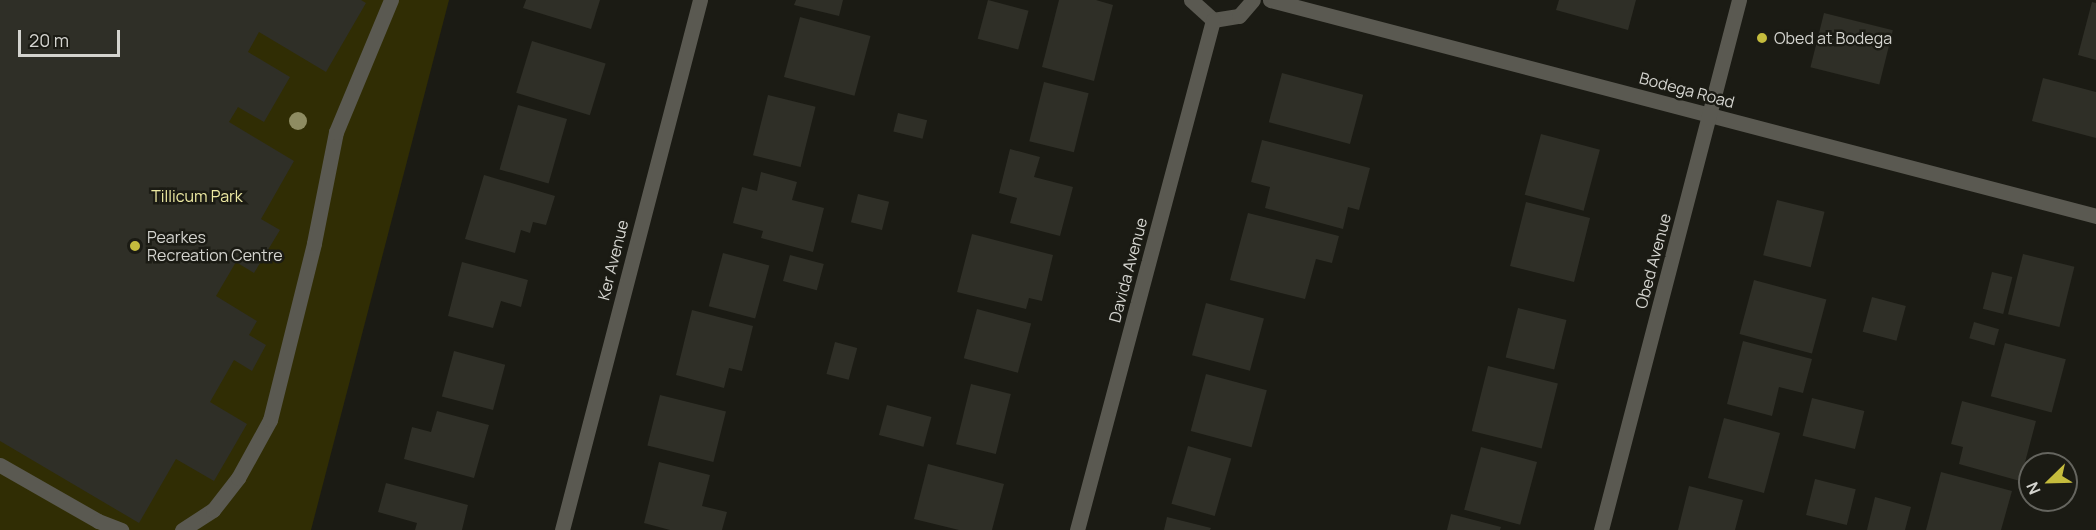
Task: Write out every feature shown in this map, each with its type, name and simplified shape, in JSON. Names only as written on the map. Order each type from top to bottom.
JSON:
[{"type":"street","points":[[182,530],[213,510],[270,420],[314,243],[336,132],[391,0]]},
{"type":"street","name":"Ker Avenue","points":[[562,530],[700,0]]},
{"type":"street","points":[[1191,0],[1213,20],[1239,16],[1253,0]]},
{"type":"street","name":"Bodega Road","points":[[1270,0],[2096,216]]},
{"type":"street","name":"Obed Avenue","points":[[1601,530],[1739,0]]},
{"type":"street","name":"Davida Avenue","points":[[1077,530],[1213,20]]},
{"type":"street","points":[[0,465],[98,521],[122,530]]},
{"type":"green space","name":"Tillicum Park","points":[[0,0],[449,0],[311,530],[0,530]]},
{"type":"building","name":"Tillicum Park","points":[[0,0],[361,0],[366,3],[326,72],[259,32],[248,52],[290,77],[264,122],[238,107],[229,122],[294,161],[261,219],[280,230],[254,273],[236,262],[216,296],[257,321],[249,335],[266,345],[252,371],[234,360],[210,402],[247,424],[214,481],[176,459],[139,523],[0,441]]},
{"type":"building","points":[[526,0],[600,0],[591,29],[523,8]]},
{"type":"building","points":[[796,0],[843,0],[839,16],[794,5]]},
{"type":"building","points":[[988,0],[1029,11],[1018,50],[978,39]]},
{"type":"building","points":[[1059,0],[1096,0],[1113,5],[1094,81],[1042,67]]},
{"type":"building","points":[[1559,0],[1636,0],[1628,30],[1556,10]]},
{"type":"building","points":[[2092,2],[2096,3],[2096,60],[2078,55]]},
{"type":"building","points":[[1824,13],[1893,30],[1879,85],[1810,67]]},
{"type":"building","points":[[800,17],[871,36],[854,96],[784,77]]},
{"type":"building","points":[[532,41],[606,64],[590,115],[516,93]]},
{"type":"building","points":[[1282,73],[1363,95],[1350,144],[1269,122]]},
{"type":"building","points":[[2043,78],[2096,92],[2096,138],[2032,121]]},
{"type":"building","points":[[1044,82],[1089,93],[1074,152],[1029,141]]},
{"type":"building","points":[[768,95],[816,107],[801,167],[753,155]]},
{"type":"building","points":[[518,105],[567,119],[549,183],[500,169]]},
{"type":"building","points":[[898,113],[927,120],[923,139],[893,131]]},
{"type":"building","points":[[1541,134],[1600,150],[1584,211],[1525,195]]},
{"type":"building","points":[[1262,140],[1370,168],[1359,210],[1348,207],[1343,229],[1265,208],[1270,187],[1251,182]]},
{"type":"building","points":[[1010,149],[1040,157],[1034,177],[1073,187],[1060,236],[1010,223],[1017,198],[999,193]]},
{"type":"building","points":[[761,172],[797,182],[792,200],[824,208],[813,252],[761,238],[763,231],[733,223],[742,187],[757,191]]},
{"type":"building","points":[[484,175],[555,196],[546,225],[533,222],[530,233],[521,230],[515,253],[465,239]]},
{"type":"building","points":[[858,194],[889,202],[882,230],[851,222]]},
{"type":"building","points":[[1777,200],[1825,212],[1811,267],[1763,255]]},
{"type":"building","points":[[1526,202],[1590,218],[1574,282],[1510,266]]},
{"type":"building","points":[[1248,213],[1339,236],[1332,263],[1316,259],[1305,299],[1230,280]]},
{"type":"building","points":[[972,234],[1053,255],[1042,301],[1029,298],[1026,309],[957,292]]},
{"type":"building","points":[[723,253],[769,265],[755,319],[709,306]]},
{"type":"building","points":[[2023,254],[2074,267],[2059,327],[2008,314]]},
{"type":"building","points":[[790,255],[824,264],[817,290],[783,281]]},
{"type":"building","points":[[462,262],[528,280],[521,307],[501,301],[493,328],[448,316]]},
{"type":"building","points":[[1992,272],[2012,277],[2003,314],[1983,309]]},
{"type":"building","points":[[1754,280],[1826,299],[1812,354],[1740,334]]},
{"type":"building","points":[[1872,297],[1906,306],[1896,341],[1863,332]]},
{"type":"building","points":[[1206,303],[1264,319],[1250,371],[1192,355]]},
{"type":"building","points":[[1518,308],[1567,320],[1554,370],[1506,357]]},
{"type":"building","points":[[977,309],[1031,323],[1018,373],[964,358]]},
{"type":"building","points":[[692,310],[753,326],[742,371],[729,368],[724,388],[676,375]]},
{"type":"building","points":[[1974,322],[1999,329],[1994,346],[1969,338]]},
{"type":"building","points":[[1743,341],[1812,359],[1803,393],[1779,387],[1772,416],[1727,404]]},
{"type":"building","points":[[835,342],[857,348],[849,380],[826,374]]},
{"type":"building","points":[[2005,343],[2066,359],[2052,412],[1991,396]]},
{"type":"building","points":[[454,351],[505,365],[493,410],[442,396]]},
{"type":"building","points":[[1488,366],[1558,383],[1542,448],[1472,431]]},
{"type":"building","points":[[1206,374],[1267,390],[1252,447],[1191,431]]},
{"type":"building","points":[[971,384],[1011,394],[996,454],[956,444]]},
{"type":"building","points":[[660,395],[726,411],[713,462],[647,445]]},
{"type":"building","points":[[1812,398],[1864,411],[1855,449],[1803,436]]},
{"type":"building","points":[[1962,401],[2036,421],[2028,452],[2018,452],[2018,480],[1959,464],[1963,447],[1951,444]]},
{"type":"building","points":[[887,405],[931,417],[923,447],[879,435]]},
{"type":"building","points":[[437,411],[489,425],[474,478],[404,459],[412,427],[431,432]]},
{"type":"building","points":[[1724,418],[1780,433],[1764,493],[1708,478]]},
{"type":"building","points":[[1188,446],[1231,458],[1215,516],[1171,504]]},
{"type":"building","points":[[1481,447],[1537,462],[1520,525],[1464,510]]},
{"type":"building","points":[[659,462],[710,475],[702,506],[727,512],[722,530],[670,530],[644,523]]},
{"type":"building","points":[[928,464],[1004,484],[992,530],[959,530],[914,519]]},
{"type":"building","points":[[1941,472],[2012,491],[2001,530],[1926,530]]},
{"type":"building","points":[[1815,479],[1856,489],[1847,525],[1806,515]]},
{"type":"building","points":[[386,483],[468,505],[462,530],[415,530],[417,523],[378,512]]},
{"type":"building","points":[[1689,486],[1743,500],[1735,530],[1678,530]]},
{"type":"building","points":[[1875,497],[1911,507],[1905,530],[1867,530]]},
{"type":"building","points":[[1451,514],[1501,527],[1500,530],[1447,530]]},
{"type":"building","points":[[1167,517],[1211,528],[1210,530],[1164,530]]},
{"type":"place","name":"Obed at Bodega","points":[[1762,38]]},
{"type":"place","name":"Pearkes Recreation Centre","points":[[135,246]]}]
